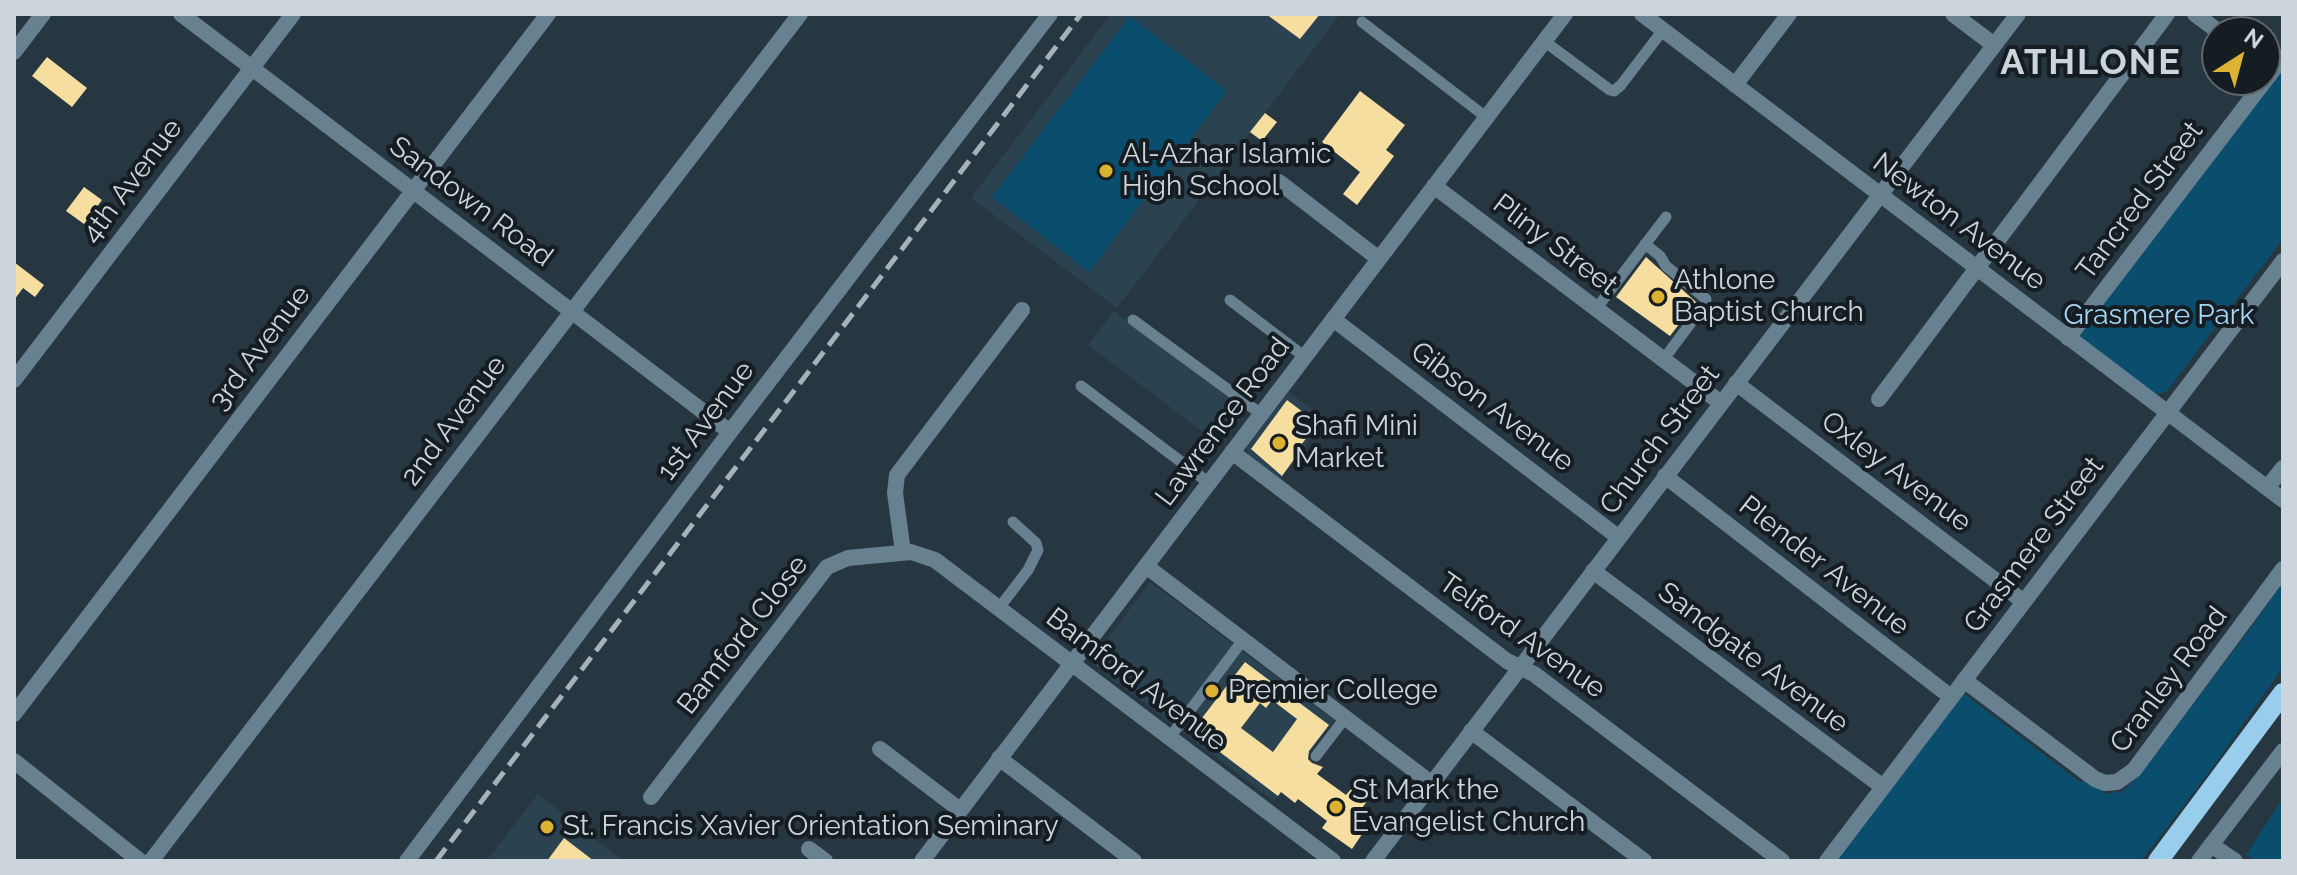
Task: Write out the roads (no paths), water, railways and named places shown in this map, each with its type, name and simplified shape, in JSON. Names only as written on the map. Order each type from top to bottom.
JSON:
[{"type":"main road","points":[[2158,861],[2283,693]]},
{"type":"street","points":[[14,52],[43,14]]},
{"type":"street","name":"Sandown Road","points":[[181,14],[730,432]]},
{"type":"street","name":"4th Avenue","points":[[14,380],[293,14]]},
{"type":"street","name":"3rd Avenue","points":[[14,714],[548,14]]},
{"type":"street","name":"2nd Avenue","points":[[151,861],[800,14]]},
{"type":"street","name":"1st Avenue","points":[[407,861],[1050,14]]},
{"type":"street","name":"Lawrence Road","points":[[922,861],[1565,14]]},
{"type":"street","name":"Newton Avenue","points":[[1642,14],[2283,500]]},
{"type":"street","points":[[1735,85],[1789,14]]},
{"type":"street","points":[[1953,14],[1994,45]]},
{"type":"street","name":"Church Street","points":[[1373,861],[2018,14]]},
{"type":"street","points":[[1879,399],[2167,14]]},
{"type":"street","name":"Tancred Street","points":[[2068,338],[2248,96]]},
{"type":"street","points":[[1279,182],[1379,259]]},
{"type":"street","name":"Pliny Street","points":[[1434,186],[1721,403]]},
{"type":"street","name":"Grasmere Street","points":[[1827,861],[2283,261]]},
{"type":"street","points":[[903,552],[895,493],[897,475],[1022,310]]},
{"type":"street","name":"Gibson Avenue","points":[[1333,319],[1618,537]]},
{"type":"street","name":"Oxley Avenue","points":[[1736,383],[2024,602]]},
{"type":"street","name":"Telford Avenue","points":[[1232,452],[1507,661],[1534,674],[1782,861]]},
{"type":"street","points":[[2267,488],[2283,468]]},
{"type":"street","name":"Plender Avenue","points":[[1665,476],[1951,697]]},
{"type":"street","name":"Bamford Avenue","points":[[903,552],[919,553],[935,560],[1333,861]]},
{"type":"street","name":"Bamford Close","points":[[651,797],[827,567],[848,558],[903,552]]},
{"type":"street","points":[[1146,566],[1431,783]]},
{"type":"street","name":"Cranley Road","points":[[1964,680],[2095,779],[2105,783],[2117,782],[2134,770],[2283,569]]},
{"type":"street","name":"Sandgate Avenue","points":[[1593,571],[1883,787]]},
{"type":"street","points":[[1471,731],[1644,861]]},
{"type":"street","points":[[880,749],[960,810]]},
{"type":"street","points":[[2199,861],[2282,754]]},
{"type":"street","points":[[999,758],[1134,861]]},
{"type":"street","points":[[14,761],[140,861]]},
{"type":"street","points":[[2211,845],[2235,861]]},
{"type":"street","points":[[809,849],[825,861]]},
{"type":"lane","points":[[1362,22],[1486,117]]},
{"type":"lane","points":[[1544,41],[1610,90],[1621,85],[1663,30]]},
{"type":"lane","points":[[1596,309],[1666,217]]},
{"type":"lane","points":[[1645,244],[1706,299],[1663,360]]},
{"type":"lane","points":[[1230,300],[1305,357]]},
{"type":"lane","points":[[1133,320],[1261,414]]},
{"type":"lane","points":[[1081,386],[1209,483]]},
{"type":"lane","points":[[999,608],[1028,570],[1038,550],[1036,543],[1013,522]]},
{"type":"lane","points":[[1170,737],[1243,640]]},
{"type":"lane","points":[[1316,756],[1345,718]]},
{"type":"railway","points":[[436,861],[1081,14]]},
{"type":"place","name":"Al-Azhar Islamic High School","points":[[1106,171]]},
{"type":"place","name":"Athlone Baptist Church","points":[[1658,297]]},
{"type":"place","name":"Shafi Mini Market","points":[[1279,443]]},
{"type":"place","name":"Premier College","points":[[1212,691]]},
{"type":"place","name":"St Mark the Evangelist Church","points":[[1336,807]]},
{"type":"place","name":"St. Francis Xavier Orientation Seminary","points":[[547,827]]},
{"type":"district","name":"ATHLONE","points":[[2091,63]]},
{"type":"park label","name":"Grasmere Park","points":[[2159,316]]}]
